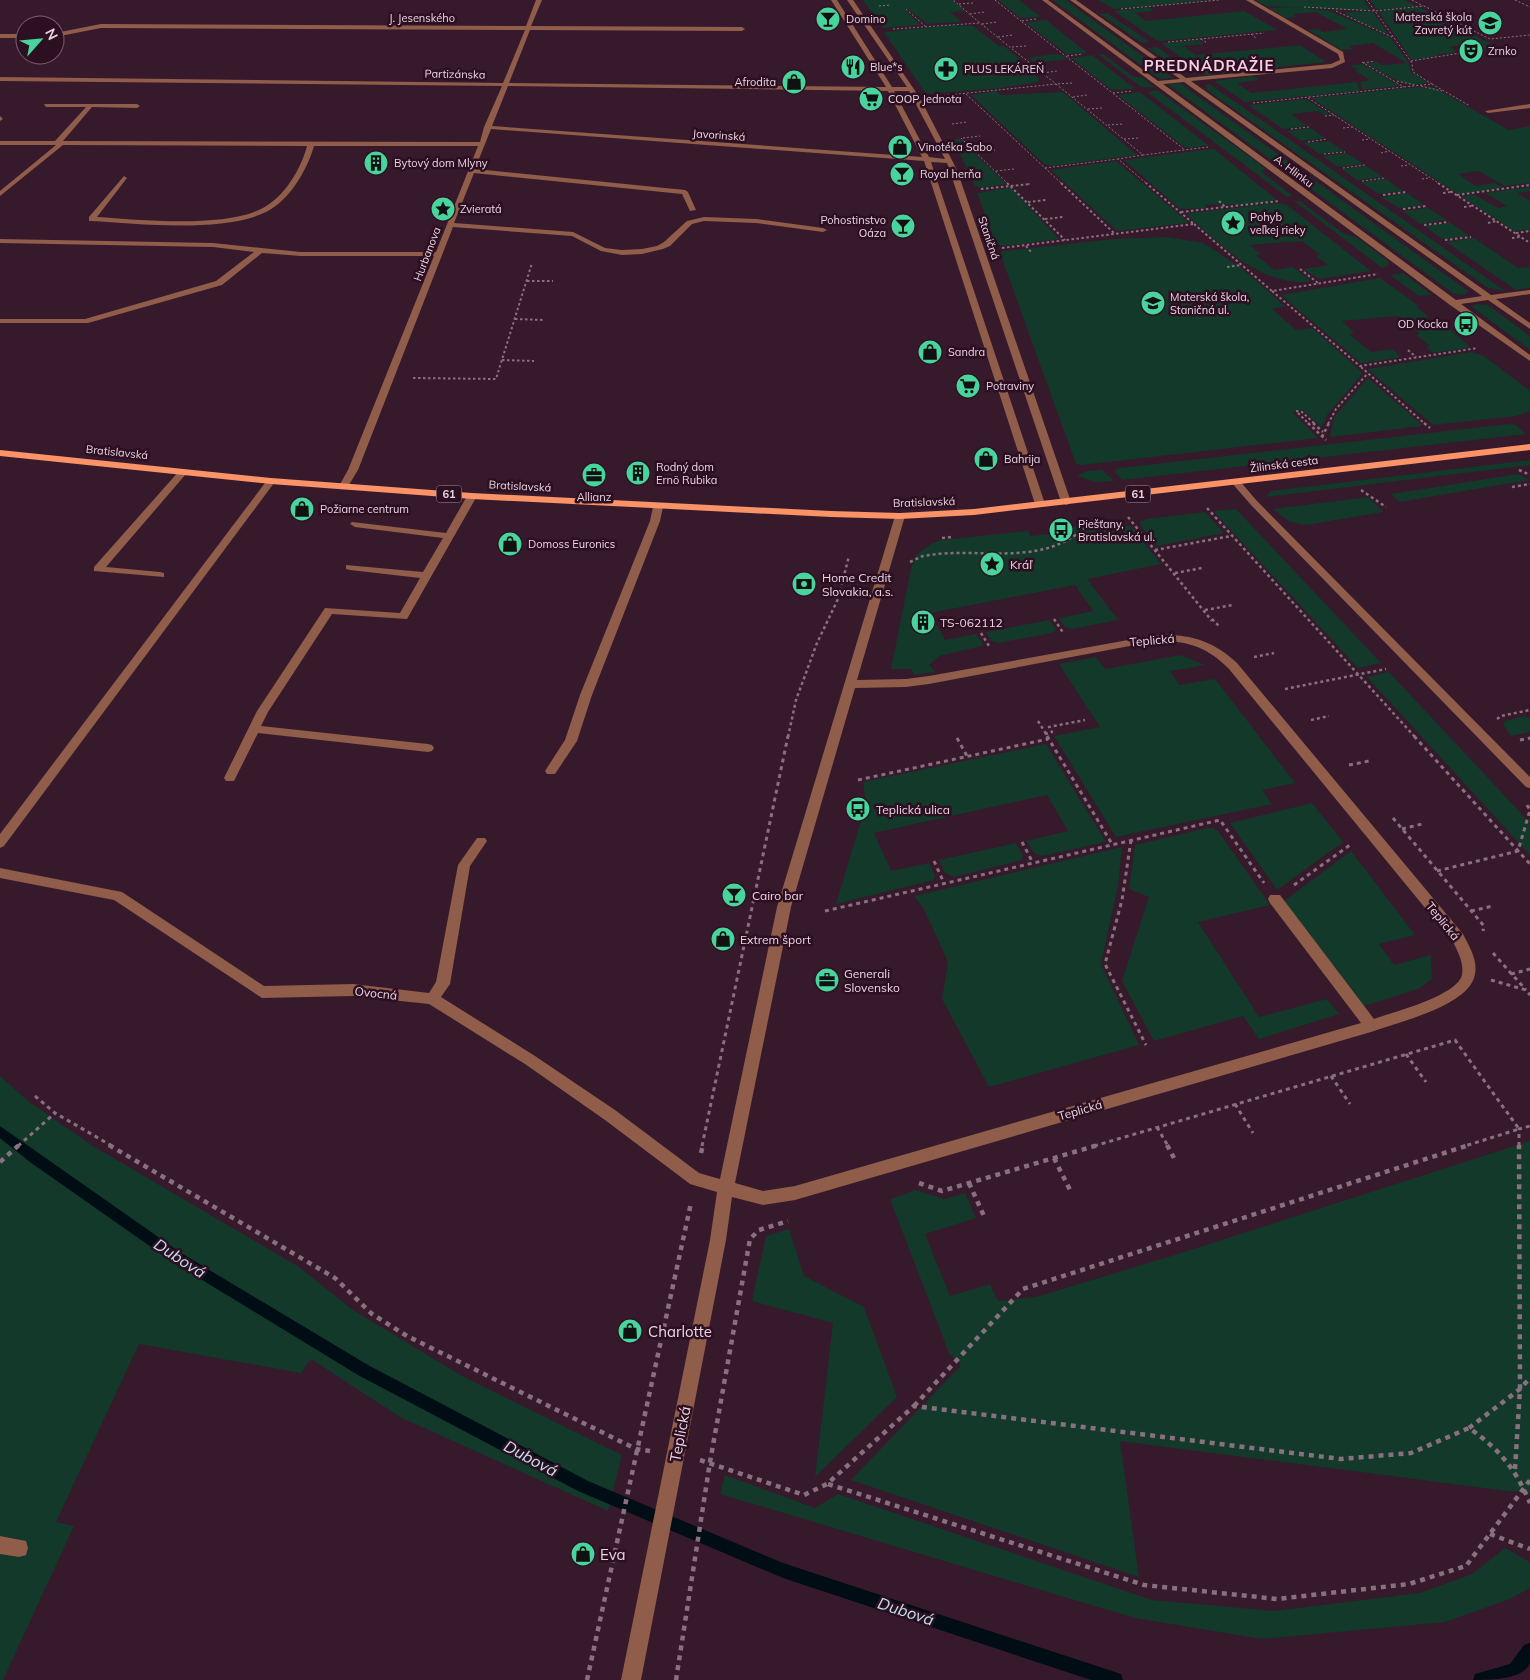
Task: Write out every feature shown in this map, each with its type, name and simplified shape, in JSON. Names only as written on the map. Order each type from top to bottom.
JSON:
[{"type":"main road","name":"Žilinská cesta","points":[[1040,504],[1530,447]]},
{"type":"main road","name":"Bratislavská","points":[[0,453],[271,481],[658,507],[900,516],[945,514],[1040,504]]},
{"type":"street","name":"Hurbanova","points":[[344,486],[353,470],[440,254],[487,127],[539,0]]},
{"type":"street","points":[[834,0],[890,89],[927,160],[1040,504]]},
{"type":"street","name":"Staničná","points":[[850,0],[917,98],[950,162],[1066,502]]},
{"type":"street","name":"A. Hlinku","points":[[1045,0],[1530,359]]},
{"type":"street","name":"A. Hlinku","points":[[1073,0],[1530,327]]},
{"type":"street","points":[[1157,83],[1332,66],[1343,61],[1341,53],[1249,0]]},
{"type":"street","name":"J. Jesenského","points":[[65,33],[102,26],[742,29]]},
{"type":"street","points":[[0,36],[15,36]]},
{"type":"street","name":"Partizánska","points":[[0,79],[910,89]]},
{"type":"street","points":[[46,105],[137,106]]},
{"type":"street","points":[[0,194],[59,143],[92,105]]},
{"type":"street","points":[[1488,111],[1530,106]]},
{"type":"street","name":"Javorinská","points":[[487,127],[950,162]]},
{"type":"street","points":[[0,142],[481,144]]},
{"type":"street","points":[[124,178],[92,219],[189,222],[227,220],[264,211],[286,191],[309,156],[311,144]]},
{"type":"street","points":[[471,171],[685,192],[692,210]]},
{"type":"street","points":[[576,180],[582,173]]},
{"type":"street","points":[[450,225],[573,234],[583,237],[597,248],[639,252],[655,250],[667,244],[692,222],[710,219],[822,230]]},
{"type":"street","points":[[0,241],[213,244],[260,252],[440,254]]},
{"type":"street","points":[[0,321],[85,321],[219,284],[260,252]]},
{"type":"street","points":[[1453,303],[1530,292]]},
{"type":"street","points":[[160,575],[98,569],[183,472]]},
{"type":"street","points":[[0,843],[271,481]]},
{"type":"street","points":[[1236,482],[1530,784]]},
{"type":"street","points":[[230,778],[263,711],[329,610],[403,617],[472,496]]},
{"type":"street","points":[[550,771],[571,741],[586,694],[655,521],[658,507]]},
{"type":"street","name":"Teplická","points":[[631,1680],[654,1557],[676,1456],[726,1187],[784,907],[900,516]]},
{"type":"street","points":[[355,524],[450,536]]},
{"type":"street","points":[[350,567],[427,576]]},
{"type":"street","name":"Teplická","points":[[726,1187],[763,1198],[795,1193],[1371,1026],[1457,994],[1465,985],[1469,974],[1469,960],[1458,938],[1229,661],[1214,649],[1200,642],[1178,638],[1156,638],[922,681],[849,684]]},
{"type":"street","points":[[255,729],[428,748]]},
{"type":"street","points":[[432,999],[443,984],[464,865],[481,841]]},
{"type":"street","name":"Ovocná","points":[[0,873],[117,896],[262,992],[353,990],[432,999],[530,1060],[610,1115],[695,1179],[726,1187]]},
{"type":"street","points":[[1275,899],[1371,1026]]},
{"type":"street","points":[[0,1546],[20,1548]]},
{"type":"path","points":[[953,0],[1143,155]]},
{"type":"path","points":[[995,0],[1185,150]]},
{"type":"path","points":[[1119,9],[1219,0]]},
{"type":"path","points":[[1367,0],[1411,61],[1413,72],[1475,109],[1488,111]]},
{"type":"path","points":[[1412,0],[1490,39],[1530,35]]},
{"type":"path","points":[[1515,0],[1530,7]]},
{"type":"path","points":[[1199,2],[1205,6]]},
{"type":"path","points":[[958,4],[973,3]]},
{"type":"path","points":[[1152,6],[1157,10]]},
{"type":"path","points":[[1262,7],[1297,7],[1375,12],[1424,6]]},
{"type":"path","points":[[906,9],[925,26]]},
{"type":"path","points":[[1336,11],[1394,38]]},
{"type":"path","points":[[970,14],[985,12]]},
{"type":"path","points":[[1021,20],[1037,19]]},
{"type":"path","points":[[889,29],[997,22]]},
{"type":"path","points":[[1166,42],[1267,32]]},
{"type":"path","points":[[1250,34],[1257,39]]},
{"type":"path","points":[[998,37],[1013,35]]},
{"type":"path","points":[[1201,39],[1207,43]]},
{"type":"path","points":[[1011,47],[1026,46]]},
{"type":"path","points":[[1411,61],[1461,53]]},
{"type":"path","points":[[1066,56],[1091,54]]},
{"type":"path","points":[[1342,56],[1362,63],[1404,87]]},
{"type":"path","points":[[1362,63],[1375,61]]},
{"type":"path","points":[[1043,73],[1057,71]]},
{"type":"path","points":[[1394,81],[1445,91]]},
{"type":"path","points":[[933,96],[1072,83]]},
{"type":"path","points":[[1245,104],[1432,84]]},
{"type":"path","points":[[965,93],[1115,234]]},
{"type":"path","points":[[1072,97],[1087,95]]},
{"type":"path","points":[[1307,97],[1530,243]]},
{"type":"path","points":[[1087,109],[1102,108]]},
{"type":"path","points":[[1326,116],[1334,115]]},
{"type":"path","points":[[1107,125],[1123,124]]},
{"type":"path","points":[[1283,130],[1309,127]]},
{"type":"path","points":[[1343,128],[1352,127]]},
{"type":"path","points":[[956,138],[980,136]]},
{"type":"path","points":[[963,138],[1066,240]]},
{"type":"path","points":[[1124,139],[1139,138]]},
{"type":"path","points":[[1362,140],[1371,139]]},
{"type":"path","points":[[1300,142],[1327,140]]},
{"type":"path","points":[[1044,168],[1213,147]]},
{"type":"path","points":[[977,152],[995,150]]},
{"type":"path","points":[[1381,152],[1390,151]]},
{"type":"path","points":[[1319,155],[1345,152]]},
{"type":"path","points":[[1118,159],[1430,428]]},
{"type":"path","points":[[1401,166],[1410,164]]},
{"type":"path","points":[[1338,168],[1365,165]]},
{"type":"path","points":[[996,171],[1014,169]]},
{"type":"path","points":[[1357,182],[1384,178]]},
{"type":"path","points":[[1422,179],[1430,178]]},
{"type":"path","points":[[973,190],[1030,184]]},
{"type":"path","points":[[1457,195],[1530,185]]},
{"type":"path","points":[[1378,196],[1406,192]]},
{"type":"path","points":[[1443,193],[1452,192]]},
{"type":"path","points":[[1028,203],[1046,200]]},
{"type":"path","points":[[1180,212],[1283,200]]},
{"type":"path","points":[[1219,201],[1226,207]]},
{"type":"path","points":[[1398,210],[1426,206]]},
{"type":"path","points":[[1464,207],[1472,206]]},
{"type":"path","points":[[1044,219],[1063,217]]},
{"type":"path","points":[[1488,222],[1497,221]]},
{"type":"path","points":[[1421,226],[1449,222]]},
{"type":"path","points":[[995,249],[1194,224]]},
{"type":"path","points":[[1515,233],[1530,231]]},
{"type":"path","points":[[1512,238],[1520,236]]},
{"type":"path","points":[[1442,241],[1471,237]]},
{"type":"path","points":[[1025,245],[1032,253]]},
{"type":"path","points":[[411,378],[496,379],[532,263]]},
{"type":"path","points":[[1227,267],[1242,265]]},
{"type":"path","points":[[1300,269],[1319,283]]},
{"type":"path","points":[[1272,291],[1380,273]]},
{"type":"path","points":[[527,281],[554,281]]},
{"type":"path","points":[[515,319],[544,320]]},
{"type":"path","points":[[1360,366],[1478,348]]},
{"type":"path","points":[[1408,350],[1417,358]]},
{"type":"path","points":[[502,360],[534,361]]},
{"type":"path","points":[[1322,436],[1336,409],[1368,373]]},
{"type":"path","points":[[1323,432],[1302,412],[1297,412],[1326,440]]},
{"type":"path","points":[[1518,470],[1530,475]]},
{"type":"path","points":[[1512,487],[1530,484]]},
{"type":"path","points":[[1361,490],[1386,508]]},
{"type":"path","points":[[1208,508],[1231,536],[1530,864]]},
{"type":"path","points":[[1128,517],[1212,619],[1200,642]]},
{"type":"path","points":[[908,564],[926,554],[1040,550],[1063,545],[1083,534],[1093,520]]},
{"type":"path","points":[[1155,550],[1231,536]]},
{"type":"path","points":[[586,1680],[616,1538],[686,1234],[695,1179],[796,700],[817,642],[838,599],[849,556]]},
{"type":"path","points":[[1174,573],[1202,568]]},
{"type":"path","points":[[1205,610],[1233,605]]},
{"type":"path","points":[[1054,619],[1064,634]]},
{"type":"path","points":[[981,633],[990,649]]},
{"type":"path","points":[[1246,659],[1274,653]]},
{"type":"path","points":[[1285,689],[1414,663]]},
{"type":"path","points":[[1311,720],[1330,716]]},
{"type":"path","points":[[1045,734],[1052,732],[1049,727],[1085,720]]},
{"type":"path","points":[[1038,721],[1112,844]]},
{"type":"path","points":[[957,738],[967,756]]},
{"type":"path","points":[[858,780],[1048,739]]},
{"type":"path","points":[[1349,765],[1368,761]]},
{"type":"path","points":[[1518,851],[1530,810],[1525,802]]},
{"type":"path","points":[[825,911],[1220,820],[1275,899],[1346,846],[1373,836]]},
{"type":"path","points":[[1402,829],[1422,824]]},
{"type":"path","points":[[1131,840],[1122,900],[1105,964],[1146,1045]]},
{"type":"path","points":[[1022,842],[1033,863]]},
{"type":"path","points":[[1437,871],[1518,851]]},
{"type":"path","points":[[934,861],[944,883]]},
{"type":"path","points":[[1471,911],[1493,906]]},
{"type":"path","points":[[1511,974],[1530,969]]},
{"type":"path","points":[[1469,974],[1526,990],[1530,995]]},
{"type":"path","points":[[918,1183],[942,1191],[1455,1040],[1518,1129],[1520,1389],[1515,1470]]},
{"type":"path","points":[[1406,1054],[1426,1082]]},
{"type":"path","points":[[1331,1076],[1350,1104]]},
{"type":"path","points":[[35,1096],[55,1113],[335,1278],[372,1314],[407,1336],[636,1449],[710,1462],[804,1495],[828,1484],[914,1406],[1023,1289],[1530,1126]]},
{"type":"path","points":[[1236,1104],[1253,1134]]},
{"type":"path","points":[[0,1162],[55,1113]]},
{"type":"path","points":[[1157,1128],[1174,1158]]},
{"type":"path","points":[[1054,1158],[1070,1190]]},
{"type":"path","points":[[969,1183],[984,1216]]},
{"type":"path","points":[[676,1680],[696,1564],[710,1462],[750,1239],[759,1230],[794,1220]]},
{"type":"path","points":[[914,1406],[1341,1459],[1411,1453],[1469,1428],[1520,1389],[1530,1378]]},
{"type":"path","points":[[1469,1428],[1499,1449],[1515,1470],[1530,1503]]},
{"type":"path","points":[[828,1484],[1144,1585],[1277,1599],[1408,1584],[1466,1566],[1530,1480]]},
{"type":"path","points":[[1490,1534],[1530,1549]]},
{"type":"green space","points":[[863,0],[952,0],[965,11],[950,12],[962,22],[927,24],[908,9],[905,9],[920,25],[883,28]]},
{"type":"green space","points":[[998,0],[1019,0],[1041,17],[1020,18]]},
{"type":"green space","points":[[1053,0],[1065,0],[1173,78],[1160,79]]},
{"type":"green space","points":[[1098,0],[1211,0],[1114,9]]},
{"type":"green space","points":[[1255,0],[1364,0],[1371,11],[1266,6]]},
{"type":"green space","points":[[1370,0],[1405,0],[1416,6],[1377,10]]},
{"type":"green space","points":[[1149,7],[1154,11],[1135,13],[1146,21],[1244,11],[1278,30],[1161,41],[1156,40],[1114,11]]},
{"type":"green space","points":[[1297,7],[1330,11],[1391,38],[1409,63],[1411,72],[1428,82],[1420,84],[1404,83],[1395,80],[1366,63],[1377,62],[1382,65],[1407,63],[1373,43],[1349,46],[1353,49],[1342,50],[1308,30],[1318,29],[1323,32],[1347,29],[1316,12],[1293,14],[1297,17],[1286,18],[1269,8]]},
{"type":"green space","points":[[1419,7],[1509,53],[1493,52],[1476,46],[1461,45],[1450,47],[1456,51],[1454,53],[1436,54],[1439,56],[1412,60],[1378,11]]},
{"type":"green space","points":[[1347,12],[1373,12],[1389,35],[1346,15]]},
{"type":"green space","points":[[1107,13],[1150,42],[1142,43],[1100,14]]},
{"type":"green space","points":[[1046,20],[1087,53],[1067,54],[1026,23]]},
{"type":"green space","points":[[951,25],[973,26],[999,46],[1004,46],[1028,66],[1039,79],[1038,82],[1001,88],[926,94],[884,32]]},
{"type":"green space","points":[[1199,40],[1204,44],[1183,46],[1196,55],[1300,45],[1326,62],[1205,75],[1161,43]]},
{"type":"green space","points":[[1157,47],[1197,75],[1179,70],[1148,48]]},
{"type":"green space","points":[[1055,54],[1062,55],[1066,59],[1037,63],[1027,58]]},
{"type":"green space","points":[[1098,54],[1103,54],[1134,77],[1141,77],[1154,87],[1141,87]]},
{"type":"green space","points":[[1092,55],[1134,88],[1112,90],[1071,58]]},
{"type":"green space","points":[[1362,64],[1401,86],[1362,90],[1360,82],[1370,80],[1354,70],[1358,70],[1350,65]]},
{"type":"green space","points":[[1254,76],[1259,80],[1237,83],[1251,93],[1357,82],[1360,91],[1245,102],[1214,81]]},
{"type":"green space","points":[[1172,83],[1181,84],[1468,291],[1464,295],[1454,294],[1169,85]]},
{"type":"green space","points":[[1209,84],[1505,291],[1488,288],[1207,90],[1206,85]]},
{"type":"green space","points":[[1418,87],[1435,88],[1509,130],[1530,126],[1530,183],[1505,186],[1478,171],[1458,174],[1476,186],[1495,183],[1503,188],[1458,194],[1311,98]]},
{"type":"green space","points":[[1157,90],[1265,168],[1262,172],[1293,196],[1287,197],[1147,92]]},
{"type":"green space","points":[[996,91],[1001,95],[1063,92],[1137,155],[1053,166],[1044,164],[971,95]]},
{"type":"green space","points":[[1141,93],[1208,145],[1192,148],[1184,147],[1118,95]]},
{"type":"green space","points":[[1306,99],[1330,114],[1324,115],[1318,111],[1291,114],[1307,126],[1283,129],[1248,105]]},
{"type":"green space","points":[[1311,128],[1325,138],[1301,141],[1287,131]]},
{"type":"green space","points":[[960,139],[1006,184],[980,188],[975,186],[954,141]]},
{"type":"green space","points":[[1329,141],[1344,151],[1319,154],[1304,143]]},
{"type":"green space","points":[[1214,149],[1276,199],[1268,202],[1241,205],[1205,205],[1207,208],[1180,209],[1124,160]]},
{"type":"green space","points":[[1347,153],[1363,164],[1338,167],[1322,156]]},
{"type":"green space","points":[[1116,161],[1187,221],[1187,223],[1117,231],[1051,170]]},
{"type":"green space","points":[[1366,166],[1383,177],[1357,180],[1341,169]]},
{"type":"green space","points":[[1386,179],[1403,191],[1378,194],[1361,182]]},
{"type":"green space","points":[[1530,187],[1530,191],[1517,193],[1530,201],[1530,230],[1514,231],[1461,196],[1475,195],[1498,208],[1507,206],[1485,193]]},
{"type":"green space","points":[[1006,188],[1012,189],[1059,239],[1003,246],[996,244],[977,193]]},
{"type":"green space","points":[[1407,193],[1424,205],[1399,208],[1381,197]]},
{"type":"green space","points":[[1294,201],[1300,201],[1344,234],[1356,237],[1388,261],[1388,266],[1382,268]]},
{"type":"green space","points":[[1277,203],[1287,205],[1371,271],[1319,279],[1303,269],[1328,265],[1316,256],[1320,255],[1302,241],[1250,245],[1261,254],[1256,255],[1274,270],[1293,267],[1310,280],[1308,282],[1290,281],[1273,277],[1242,261],[1187,215],[1190,213]]},
{"type":"green space","points":[[1428,208],[1447,220],[1420,224],[1402,211]]},
{"type":"green space","points":[[1451,223],[1469,236],[1442,239],[1424,226]]},
{"type":"green space","points":[[1168,237],[1203,243],[1240,267],[1285,306],[1272,309],[1296,330],[1312,328],[1363,373],[1327,415],[1323,426],[1320,426],[1303,410],[1292,412],[1318,438],[1082,465],[1076,464],[1000,253],[1113,239]]},
{"type":"green space","points":[[1474,238],[1518,268],[1530,267],[1530,288],[1516,290],[1446,242]]},
{"type":"green space","points":[[1403,273],[1432,295],[1419,296],[1390,275]]},
{"type":"green space","points":[[1380,278],[1419,306],[1416,307],[1429,317],[1426,318],[1439,327],[1446,326],[1469,346],[1468,348],[1433,353],[1426,347],[1430,346],[1416,335],[1420,334],[1399,316],[1342,321],[1354,333],[1349,334],[1371,352],[1392,349],[1400,356],[1398,358],[1361,363],[1281,295]]},
{"type":"green space","points":[[1476,304],[1488,305],[1530,336],[1530,350],[1472,307]]},
{"type":"green space","points":[[1472,352],[1484,356],[1530,391],[1530,411],[1516,416],[1433,425],[1367,369]]},
{"type":"green space","points":[[1368,378],[1422,426],[1330,437],[1334,417]]},
{"type":"green space","points":[[1508,424],[1516,425],[1526,434],[1122,480],[1115,472],[1116,469],[1120,468]]},
{"type":"green space","points":[[1530,460],[1530,465],[1266,497],[1271,491]]},
{"type":"green space","points":[[1102,470],[1114,481],[1094,482],[1077,476],[1087,471]]},
{"type":"green space","points":[[1518,474],[1530,480],[1399,502],[1391,494]]},
{"type":"green space","points":[[1368,497],[1383,512],[1306,525],[1290,522],[1273,509]]},
{"type":"green space","points":[[1236,509],[1381,663],[1358,668],[1213,511]]},
{"type":"green space","points":[[1205,512],[1224,533],[1157,546],[1140,525],[1140,522],[1146,519]]},
{"type":"green space","points":[[1117,522],[1132,527],[1161,564],[1087,579],[1118,620],[1072,629],[1065,627],[1059,618],[1093,611],[1075,585],[930,613],[945,640],[976,634],[983,644],[982,646],[939,656],[929,665],[935,672],[914,675],[911,669],[891,669],[911,569],[916,555],[931,544],[941,540],[1028,531],[1031,536],[1070,532],[1068,527]]},
{"type":"green space","points":[[1049,620],[1056,629],[1052,633],[998,643],[991,641],[986,632]]},
{"type":"green space","points":[[1180,655],[1205,665],[1170,671],[1179,685],[1215,679],[1295,783],[1262,790],[1272,804],[1116,837],[1054,736],[1100,727],[1059,664],[1096,657],[1105,669]]},
{"type":"green space","points":[[1389,672],[1530,823],[1530,855],[1367,677]]},
{"type":"green space","points":[[1524,716],[1530,718],[1530,732],[1511,736],[1503,724],[1505,721]]},
{"type":"green space","points":[[1046,744],[1106,842],[1042,856],[1034,853],[1026,841],[1068,831],[1047,795],[874,833],[891,871],[929,863],[935,876],[934,880],[836,904],[866,804],[863,782]]},
{"type":"green space","points":[[1312,803],[1343,842],[1277,890],[1230,823]]},
{"type":"green space","points":[[1213,828],[1218,831],[1270,905],[1198,922],[1259,1017],[1327,999],[1339,1014],[1259,1039],[1243,1016],[1154,1041],[1122,981],[1149,897],[1129,889],[1135,845]]},
{"type":"green space","points":[[1016,843],[1023,856],[1022,860],[954,877],[945,873],[939,860]]},
{"type":"green space","points":[[1122,847],[1118,886],[1101,964],[1139,1045],[989,1087],[942,999],[948,962],[924,909],[914,896]]},
{"type":"green space","points":[[1351,851],[1415,935],[1379,944],[1394,965],[1431,955],[1432,979],[1418,989],[1361,1007],[1284,901]]},
{"type":"green space","points":[[0,1076],[28,1101],[93,1146],[299,1267],[353,1310],[462,1376],[622,1455],[608,1511],[400,1417],[311,1359],[301,1373],[139,1344],[56,1522],[74,1526],[3,1680],[0,1680]]},
{"type":"green space","points":[[1530,1141],[1530,1495],[1524,1489],[1515,1492],[1120,1441],[1139,1577],[851,1480],[961,1365],[949,1353],[890,1199],[916,1190],[944,1199],[965,1193],[976,1218],[925,1234],[950,1296],[990,1284],[998,1301],[1036,1297],[1178,1254]]},
{"type":"green space","points":[[789,1229],[804,1276],[864,1307],[897,1397],[815,1477],[833,1323],[752,1301],[766,1236]]},
{"type":"green space","points":[[725,1475],[815,1508],[838,1494],[1152,1600],[1274,1611],[1420,1593],[1472,1574],[1505,1548],[1530,1562],[1530,1588],[1510,1599],[1445,1622],[1262,1639],[1135,1618],[720,1494]]},
{"type":"waterway","name":"Dubová","points":[[0,1131],[34,1158],[176,1257],[363,1370],[583,1486],[783,1570],[1115,1680]]},
{"type":"waterway","name":"Dubová","points":[[1481,1680],[1515,1670],[1530,1651]]},
{"type":"place","name":"Domino","points":[[828,19]]},
{"type":"place","name":"Materská škola Zavretý kút","points":[[1490,23]]},
{"type":"place","name":"Zrnko","points":[[1471,51]]},
{"type":"place","name":"Blue*s","points":[[853,67]]},
{"type":"place","name":"PLUS LEKÁREŇ","points":[[946,69]]},
{"type":"place","name":"Afrodita","points":[[794,82]]},
{"type":"place","name":"COOP Jednota","points":[[871,99]]},
{"type":"place","name":"Vinotéka Sabo","points":[[900,147]]},
{"type":"place","name":"Bytový dom Mlyny","points":[[376,163]]},
{"type":"place","name":"Royal herňa","points":[[902,174]]},
{"type":"place","name":"Zvieratá","points":[[443,209]]},
{"type":"place","name":"Pohyb veľkej rieky","points":[[1233,223]]},
{"type":"place","name":"Pohostinstvo Oáza","points":[[903,226]]},
{"type":"place","name":"Materská škola, Staničná ul.","points":[[1153,303]]},
{"type":"place","name":"OD Kocka","points":[[1466,324]]},
{"type":"place","name":"Sandra","points":[[930,352]]},
{"type":"place","name":"Potraviny","points":[[968,386]]},
{"type":"place","name":"Bahrija","points":[[986,459]]},
{"type":"place","name":"Rodný dom Ernö Rubika","points":[[638,473]]},
{"type":"place","name":"Allianz","points":[[594,475]]},
{"type":"place","name":"Požiarne centrum","points":[[302,509]]},
{"type":"place","name":"Piešťany, Bratislavská ul.","points":[[1061,530]]},
{"type":"place","name":"Domoss Euronics","points":[[510,544]]},
{"type":"place","name":"Kráľ","points":[[992,564]]},
{"type":"place","name":"Home Credit Slovakia, a.s.","points":[[804,584]]},
{"type":"place","name":"TS-062112","points":[[923,622]]},
{"type":"place","name":"Teplická ulica","points":[[858,809]]},
{"type":"place","name":"Cairo bar","points":[[734,895]]},
{"type":"place","name":"Extrem šport","points":[[723,939]]},
{"type":"place","name":"Generali Slovensko","points":[[827,980]]},
{"type":"place","name":"Charlotte","points":[[630,1331]]},
{"type":"place","name":"Eva","points":[[583,1554]]},
{"type":"district","name":"PREDNÁDRAŽIE","points":[[1209,65]]}]
